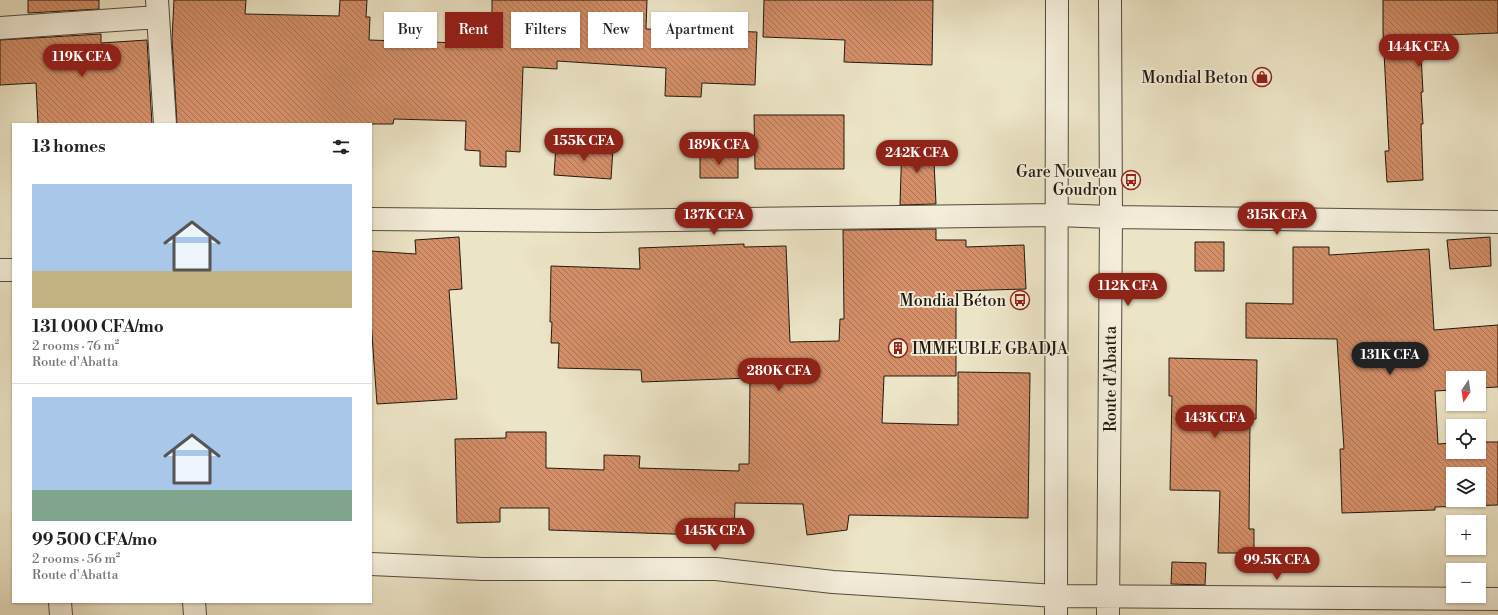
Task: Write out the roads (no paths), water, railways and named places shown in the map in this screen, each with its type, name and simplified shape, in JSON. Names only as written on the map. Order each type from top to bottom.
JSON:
[{"type":"street","points":[[1056,606],[1056,215],[1058,0]]},
{"type":"street","name":"Route d'Abatta","points":[[1108,606],[1111,217],[1110,0]]},
{"type":"street","points":[[0,28],[158,8],[165,123]]},
{"type":"street","points":[[372,219],[598,221],[1056,215],[1498,222]]},
{"type":"street","points":[[0,270],[12,270]]},
{"type":"street","points":[[372,564],[483,569],[716,569],[1056,606],[1498,599]]},
{"type":"street","points":[[60,603],[60,615]]},
{"type":"street","points":[[194,603],[195,615]]},
{"type":"place","name":"Mondial Beton","points":[[1262,77]]},
{"type":"place","name":"Gare Nouveau Goudron","points":[[1131,180]]},
{"type":"place","name":"Mondial Béton","points":[[1020,300]]},
{"type":"place","name":"IMMEUBLE GBADJA","points":[[898,348]]}]
